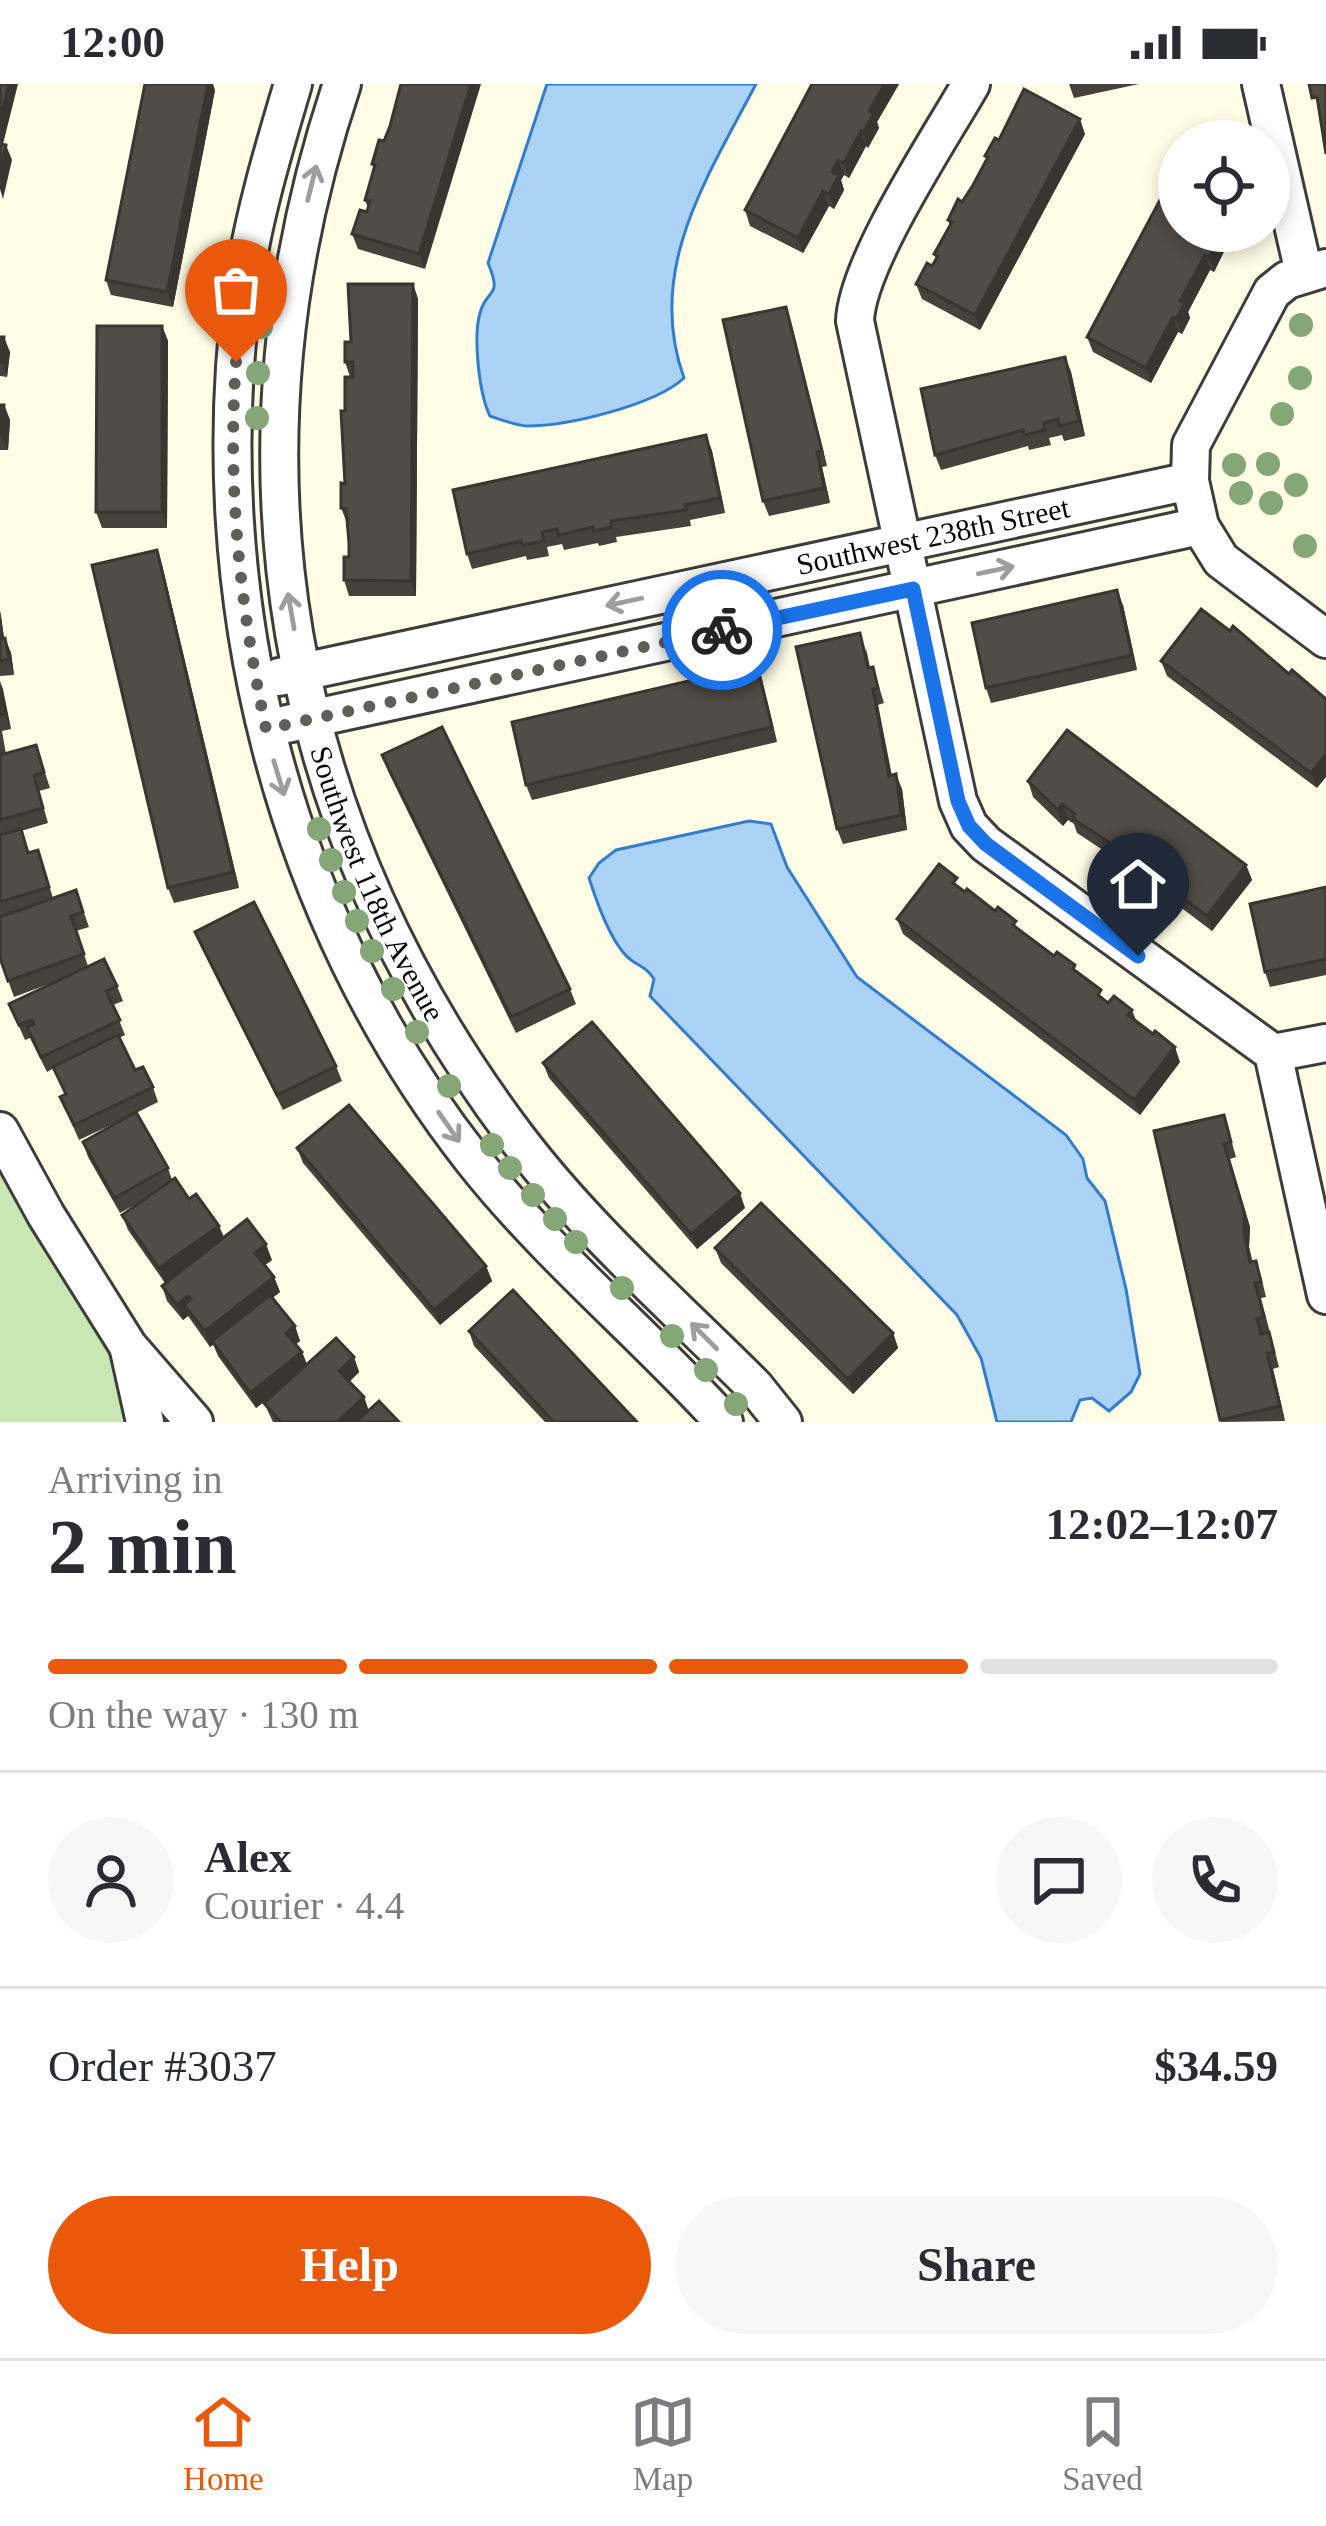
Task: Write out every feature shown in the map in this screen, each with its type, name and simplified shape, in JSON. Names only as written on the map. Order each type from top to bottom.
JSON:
[{"type":"street","name":"Southwest 118th Avenue","points":[[292,84],[263,185],[244,284],[233,398],[232,509],[245,626],[282,789],[340,938],[430,1099],[475,1162],[541,1237],[724,1422]]},
{"type":"street","name":"Southwest 118th Avenue","points":[[342,84],[303,220],[287,311],[278,445],[284,558],[302,672],[312,719],[361,870],[407,971],[456,1052],[520,1142],[783,1422]]},
{"type":"street","points":[[971,84],[873,259],[856,298],[855,321],[958,801],[969,826],[986,844],[1273,1054],[1326,1295]]},
{"type":"street","points":[[1261,84],[1315,271],[1272,292],[1262,308],[1196,432],[1190,481],[1199,526],[1220,560],[1326,640]]},
{"type":"street","name":"Southwest 238th Street","points":[[256,682],[1190,481]]},
{"type":"street","name":"Southwest 238th Street","points":[[266,729],[1199,526]]},
{"type":"street","points":[[1273,1054],[1326,1042]]},
{"type":"street","points":[[0,1131],[128,1346],[194,1422]]},
{"type":"street","points":[[128,1346],[146,1422]]},
{"type":"green space","points":[[0,1171],[108,1350],[125,1422],[0,1422]]},
{"type":"water","points":[[547,84],[756,84],[701,190],[677,262],[674,338],[684,378],[653,397],[610,412],[527,426],[490,416],[480,380],[477,336],[480,313],[494,288],[488,263]]},
{"type":"water","points":[[749,821],[771,824],[787,867],[857,977],[1066,1135],[1083,1159],[1087,1178],[1105,1201],[1140,1374],[1131,1392],[1109,1411],[1092,1398],[1080,1400],[1071,1422],[997,1422],[981,1358],[957,1315],[650,996],[654,979],[617,944],[589,878],[599,863],[616,850]]},
{"type":"building","points":[[0,84],[9,84],[0,119]]},
{"type":"building","points":[[145,84],[208,84],[167,292],[106,280]]},
{"type":"building","points":[[401,84],[471,84],[419,254],[352,234],[360,210],[367,212],[372,164],[379,140],[384,141],[390,126]]},
{"type":"building","points":[[812,84],[885,84],[863,133],[844,163],[838,160],[832,172],[839,175],[829,194],[823,191],[798,238],[745,210]]},
{"type":"building","points":[[1309,84],[1326,84],[1326,154],[1317,97],[1312,98]]},
{"type":"building","points":[[1024,89],[1080,119],[975,315],[916,284],[927,263],[932,266],[938,256],[934,254],[952,222],[948,220],[958,199],[962,202],[973,185]]},
{"type":"building","points":[[1158,204],[1158,252],[1211,252],[1205,255],[1180,301],[1185,303],[1146,368],[1087,337]]},
{"type":"building","points":[[348,284],[413,284],[411,581],[344,580],[349,543],[346,508],[341,508],[341,483],[345,484],[341,411],[345,411],[345,377],[353,377],[353,362],[345,362],[345,342],[351,342]]},
{"type":"building","points":[[786,307],[822,451],[817,452],[824,488],[763,501],[723,320]]},
{"type":"building","points":[[97,326],[162,326],[162,512],[96,512]]},
{"type":"building","points":[[1065,357],[1079,421],[1059,426],[1058,419],[1044,423],[1045,430],[1024,435],[1023,430],[935,455],[921,389]]},
{"type":"building","points":[[706,435],[720,498],[685,505],[686,510],[611,521],[612,527],[594,531],[593,527],[559,535],[557,529],[542,532],[544,541],[522,545],[521,541],[467,554],[453,490]]},
{"type":"building","points":[[157,550],[233,872],[168,888],[92,565]]},
{"type":"building","points":[[1117,590],[1132,655],[986,688],[972,623]]},
{"type":"building","points":[[1201,609],[1230,631],[1233,626],[1326,699],[1326,754],[1311,773],[1161,661]]},
{"type":"building","points":[[860,633],[878,688],[873,689],[889,776],[896,774],[901,815],[837,829],[796,647]]},
{"type":"building","points":[[0,634],[9,659],[0,661]]},
{"type":"building","points":[[757,665],[772,727],[526,785],[512,722]]},
{"type":"building","points":[[442,727],[570,989],[511,1017],[382,755]]},
{"type":"building","points":[[1067,730],[1246,865],[1207,916],[1111,851],[1115,846],[1072,818],[1075,814],[1062,804],[1058,810],[1028,781]]},
{"type":"building","points":[[36,745],[44,772],[34,776],[43,808],[0,820],[0,755]]},
{"type":"building","points":[[21,829],[28,853],[38,850],[49,887],[0,902],[0,835]]},
{"type":"building","points":[[939,864],[957,878],[953,883],[995,911],[998,907],[1016,921],[1013,925],[1054,956],[1057,952],[1075,965],[1073,969],[1101,990],[1098,995],[1108,1003],[1114,996],[1132,1010],[1128,1015],[1175,1047],[1134,1100],[897,919]]},
{"type":"building","points":[[1326,887],[1326,959],[1265,972],[1250,904]]},
{"type":"building","points":[[76,890],[83,912],[71,916],[84,954],[8,981],[0,958],[0,917]]},
{"type":"building","points":[[254,902],[336,1066],[277,1095],[195,932]]},
{"type":"building","points":[[104,959],[117,986],[106,991],[120,1020],[41,1057],[27,1027],[34,1024],[32,1020],[19,1025],[9,1004]]},
{"type":"building","points":[[592,1022],[740,1193],[691,1234],[543,1063]]},
{"type":"building","points":[[118,1035],[135,1070],[143,1067],[153,1087],[74,1125],[60,1097],[66,1094],[53,1067]]},
{"type":"building","points":[[349,1105],[486,1266],[434,1310],[297,1148]]},
{"type":"building","points":[[136,1112],[168,1168],[114,1198],[83,1142]]},
{"type":"building","points":[[1224,1115],[1231,1142],[1224,1144],[1244,1212],[1250,1262],[1256,1261],[1261,1282],[1255,1283],[1264,1317],[1257,1319],[1261,1334],[1269,1332],[1274,1352],[1267,1353],[1280,1406],[1220,1420],[1154,1131]]},
{"type":"building","points":[[175,1178],[189,1199],[196,1194],[219,1226],[159,1268],[122,1215]]},
{"type":"building","points":[[761,1203],[893,1333],[848,1379],[715,1248]]},
{"type":"building","points":[[247,1219],[266,1244],[255,1253],[274,1277],[205,1331],[184,1305],[191,1299],[188,1296],[177,1305],[162,1286]]},
{"type":"building","points":[[513,1290],[637,1422],[554,1422],[469,1331]]},
{"type":"building","points":[[270,1295],[295,1326],[286,1333],[302,1352],[250,1393],[212,1341]]},
{"type":"building","points":[[336,1338],[354,1357],[339,1371],[364,1397],[337,1422],[281,1422],[264,1403]]},
{"type":"building","points":[[379,1401],[399,1422],[356,1422]]},
{"type":"way so far","points":[[236,362],[232,509],[245,626],[266,729],[722,630]]},
{"type":"route","points":[[722,630],[913,589],[958,801],[969,826],[986,844],[1138,956]]}]
